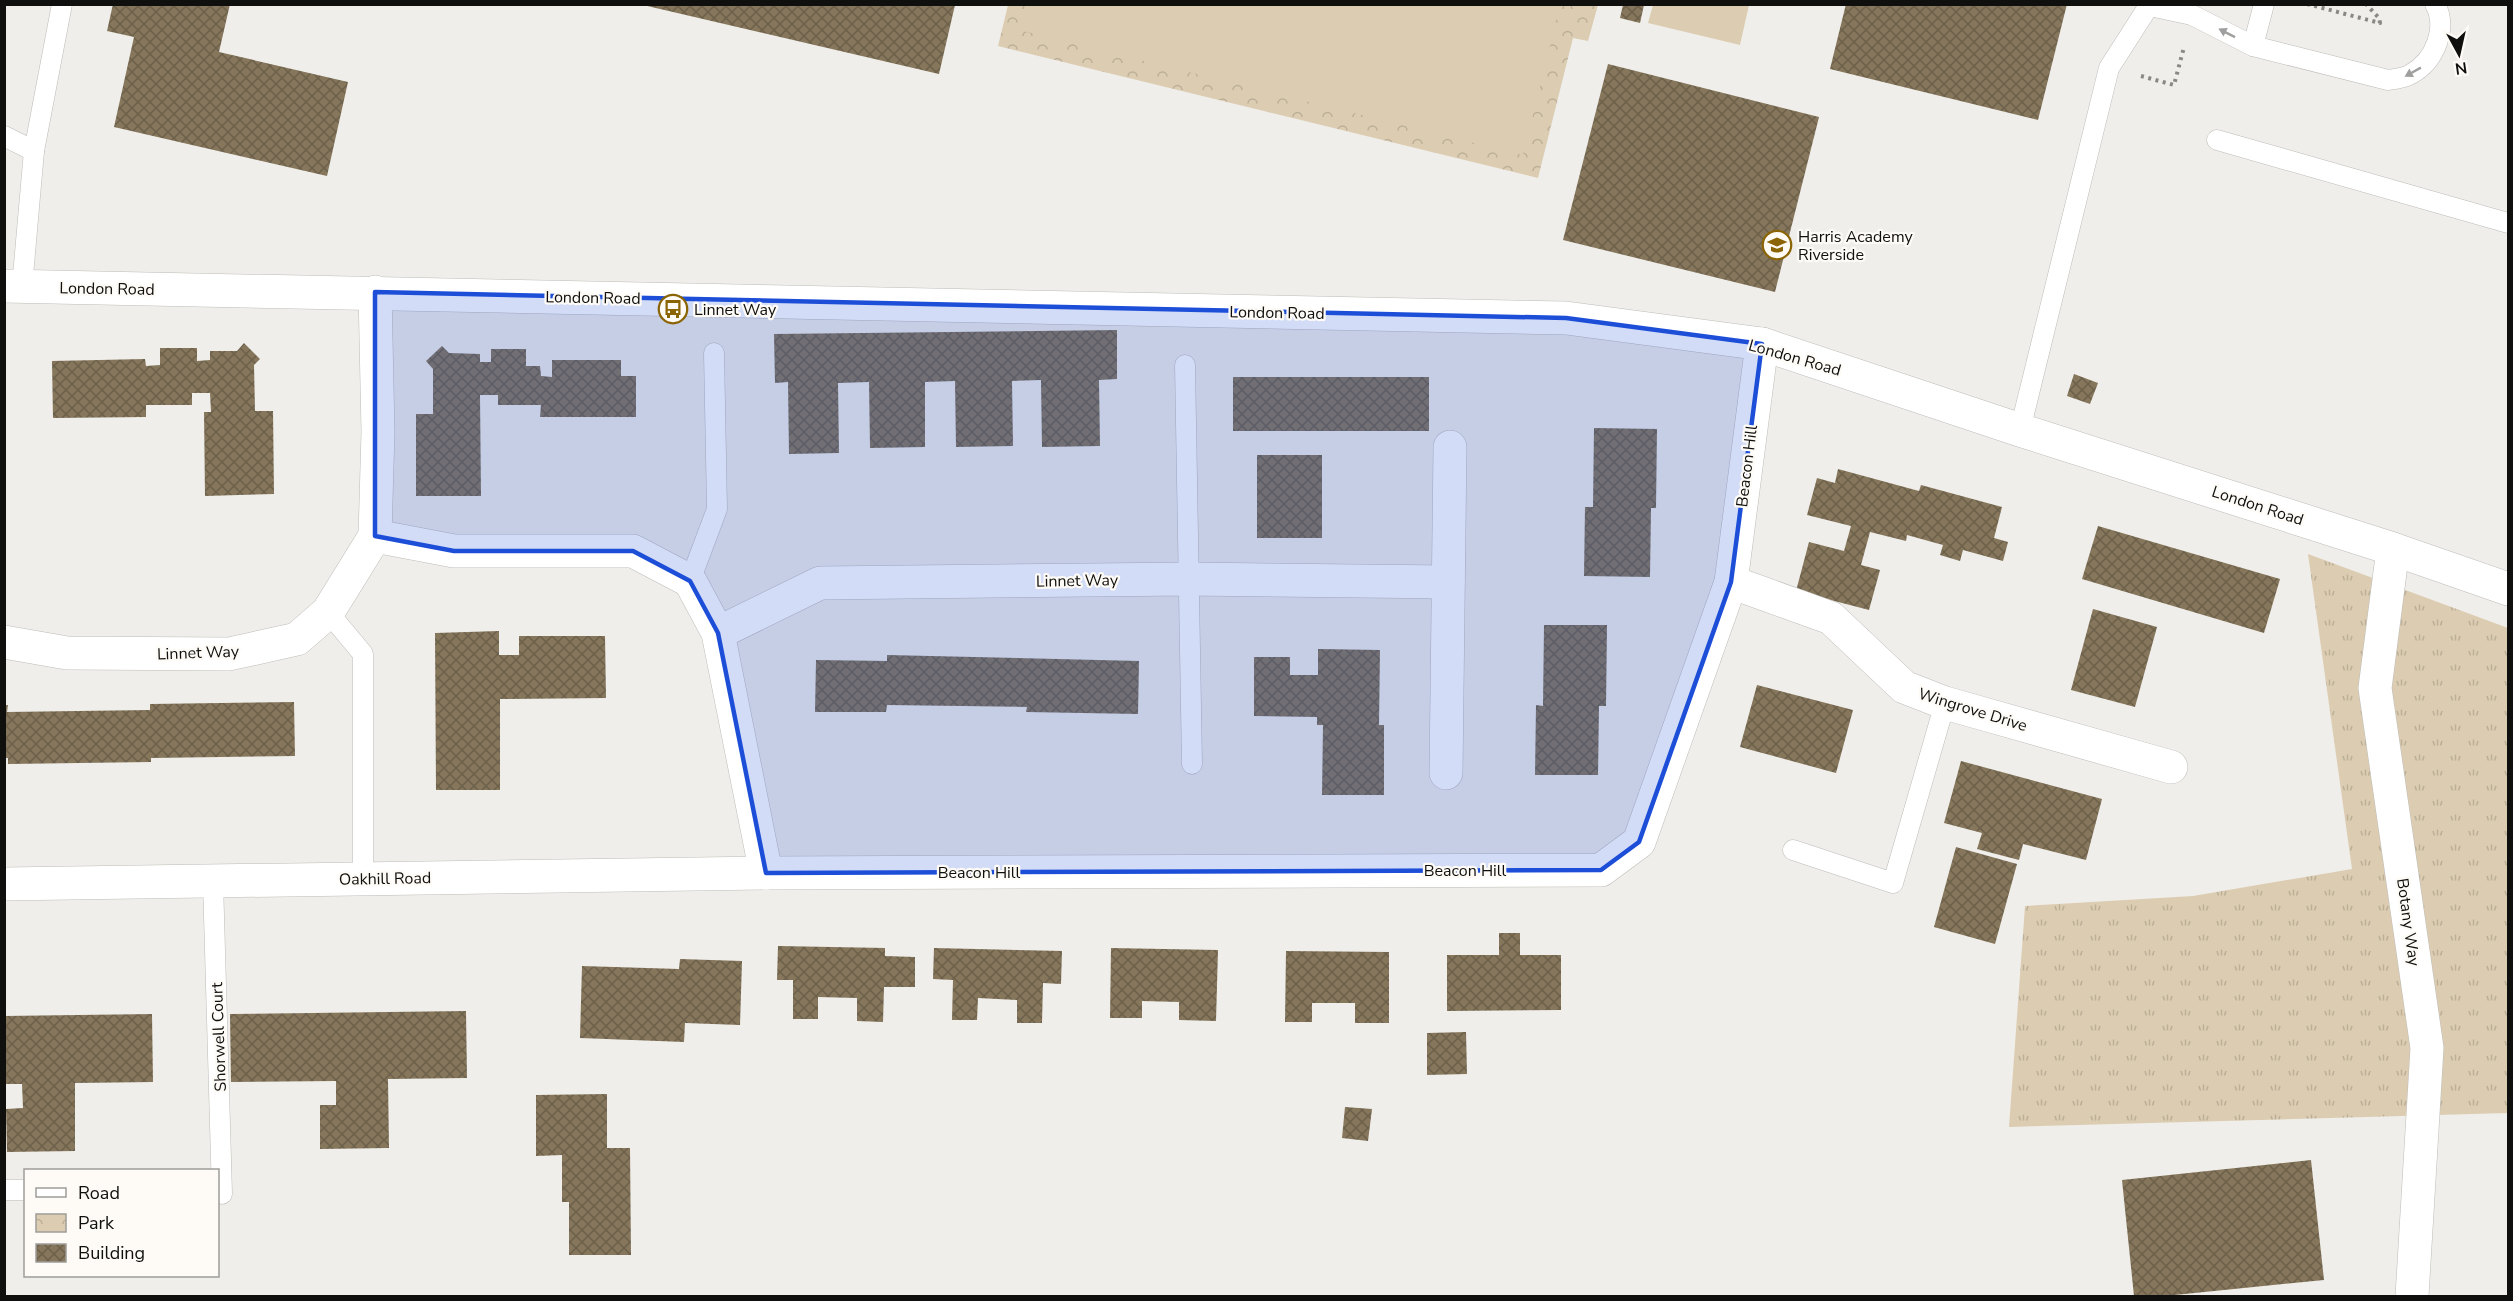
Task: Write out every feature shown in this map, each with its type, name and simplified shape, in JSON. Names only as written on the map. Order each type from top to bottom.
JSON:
[{"type":"street","name":"London Road","points":[[14,287],[375,292],[1566,318],[1762,344],[2020,430],[2394,549],[2508,590]]},
{"type":"street","points":[[375,292],[378,432],[375,536],[454,551],[633,551],[690,581],[718,633],[766,873]]},
{"type":"street","name":"Beacon Hill","points":[[766,873],[1601,870],[1639,842],[1731,582],[1762,344]]},
{"type":"street","points":[[1446,773],[1450,447]]},
{"type":"street","name":"Linnet Way","points":[[4,642],[67,653],[229,654],[297,639],[328,612],[375,536]]},
{"type":"street","name":"Botany Way","points":[[2394,549],[2375,688],[2427,1048],[2412,1296]]},
{"type":"street","name":"Linnet Way","points":[[718,633],[820,583],[1187,579],[1448,582]]},
{"type":"street","name":"Wingrove Drive","points":[[1731,582],[1831,618],[1904,687],[1945,703],[2171,767]]},
{"type":"street","name":"Oakhill Road","points":[[4,884],[766,873]]},
{"type":"lane","points":[[14,287],[34,151],[62,4]]},
{"type":"lane","points":[[2253,46],[2264,4]]},
{"type":"lane","points":[[2020,430],[2109,68],[2150,5],[2192,15],[2253,46],[2388,80],[2410,75],[2425,65],[2435,50],[2440,31],[2440,14],[2435,4]]},
{"type":"lane","points":[[4,136],[34,151]]},
{"type":"lane","points":[[2217,140],[2508,224]]},
{"type":"lane","points":[[690,581],[717,509],[714,352]]},
{"type":"lane","points":[[1185,365],[1192,764]]},
{"type":"lane","points":[[328,612],[363,654],[363,879]]},
{"type":"lane","points":[[1793,850],[1893,883],[1945,703]]},
{"type":"lane","name":"Shorwell Court","points":[[213,881],[222,1194]]},
{"type":"lane","points":[[4,1190],[24,1190]]},
{"type":"path","points":[[2307,4],[2380,23],[2379,18],[2366,4]]},
{"type":"path","points":[[2109,68],[2174,85],[2192,15]]},
{"type":"highlighted area","points":[[375,292],[1566,318],[1762,344],[1731,582],[1639,842],[1601,870],[766,873],[718,633],[690,581],[633,551],[454,551],[375,536]]},
{"type":"green space","points":[[1029,4],[1560,5],[1523,155],[1023,31]]},
{"type":"green space","points":[[1653,4],[1749,5],[1740,45],[1648,23]]},
{"type":"green space","points":[[1008,5],[1598,5],[1588,41],[1573,38],[1538,178],[998,46]]},
{"type":"green space","points":[[2308,554],[2508,628],[2508,1113],[2009,1127],[2025,906],[2193,896],[2352,869]]},
{"type":"building","points":[[113,4],[230,4],[219,52],[348,82],[327,176],[114,127],[134,37],[107,31]]},
{"type":"building","points":[[1846,4],[2067,4],[2038,120],[1830,69]]},
{"type":"building","points":[[643,5],[955,5],[939,74]]},
{"type":"building","points":[[1623,5],[1644,5],[1640,23],[1620,18]]},
{"type":"building","points":[[1608,64],[1819,117],[1775,292],[1563,240]]},
{"type":"building","points":[[1117,330],[1117,379],[1099,380],[1100,446],[1042,447],[1041,380],[1012,381],[1013,446],[956,447],[955,381],[925,382],[925,447],[870,448],[869,382],[838,383],[839,453],[789,454],[788,382],[775,383],[774,334]]},
{"type":"building","points":[[244,343],[260,359],[254,365],[255,411],[273,411],[274,494],[205,496],[204,412],[211,412],[210,393],[192,393],[192,405],[146,405],[146,417],[53,418],[52,361],[145,359],[146,366],[160,365],[160,348],[197,348],[197,361],[210,360],[210,351],[237,351]]},
{"type":"building","points":[[442,346],[449,353],[480,354],[480,362],[491,362],[491,349],[526,349],[526,366],[540,366],[541,376],[552,377],[552,360],[621,360],[621,376],[636,376],[636,417],[540,417],[541,405],[498,405],[498,395],[480,395],[481,496],[416,496],[416,414],[433,414],[433,369],[426,361]]},
{"type":"building","points":[[2074,374],[2098,383],[2090,404],[2067,396]]},
{"type":"building","points":[[1233,377],[1429,377],[1429,431],[1233,431]]},
{"type":"building","points":[[1594,428],[1657,429],[1656,508],[1651,508],[1650,577],[1584,576],[1585,507],[1593,507]]},
{"type":"building","points":[[1257,455],[1322,455],[1322,538],[1257,538]]},
{"type":"building","points":[[1838,469],[1919,491],[1921,485],[2002,507],[1994,538],[2008,542],[2003,561],[1963,550],[1960,561],[1940,555],[1943,545],[1907,535],[1906,541],[1870,532],[1861,565],[1880,570],[1869,610],[1796,591],[1809,542],[1844,551],[1851,526],[1807,515],[1817,478],[1835,483]]},
{"type":"building","points":[[2098,526],[2280,579],[2264,633],[2082,579]]},
{"type":"building","points":[[2093,609],[2157,627],[2135,707],[2071,690]]},
{"type":"building","points":[[1544,625],[1607,625],[1606,706],[1599,706],[1598,775],[1535,775],[1536,705],[1543,706]]},
{"type":"building","points":[[499,631],[499,655],[519,655],[519,636],[605,636],[606,698],[500,699],[500,790],[436,790],[435,633]]},
{"type":"building","points":[[1318,649],[1380,650],[1379,725],[1384,725],[1384,795],[1322,795],[1323,725],[1317,725],[1317,717],[1254,716],[1254,657],[1290,657],[1290,675],[1318,675]]},
{"type":"building","points":[[887,655],[1139,661],[1138,714],[1026,712],[1027,707],[887,705],[886,712],[815,712],[816,660],[887,661]]},
{"type":"building","points":[[1757,685],[1853,710],[1836,773],[1740,747]]},
{"type":"building","points":[[294,702],[295,756],[151,758],[151,762],[8,764],[8,758],[4,758],[4,705],[8,705],[7,712],[150,710],[150,704]]},
{"type":"building","points":[[1961,761],[2102,799],[2086,860],[2023,844],[2019,860],[1977,849],[1982,833],[1944,823]]},
{"type":"building","points":[[1956,847],[2017,864],[1995,944],[1934,927]]},
{"type":"building","points":[[1499,933],[1520,933],[1520,955],[1561,955],[1561,1010],[1447,1011],[1447,955],[1499,955]]},
{"type":"building","points":[[778,946],[885,948],[885,956],[915,957],[915,987],[884,987],[883,1022],[857,1021],[857,998],[818,997],[818,1019],[793,1019],[793,980],[777,980]]},
{"type":"building","points":[[934,948],[1062,951],[1061,984],[1043,983],[1042,1023],[1017,1023],[1017,1000],[978,998],[977,1020],[952,1020],[953,980],[933,979]]},
{"type":"building","points":[[1111,948],[1218,950],[1216,1021],[1179,1020],[1179,1002],[1142,1001],[1142,1018],[1110,1018]]},
{"type":"building","points":[[1286,951],[1389,952],[1389,1023],[1355,1023],[1355,1003],[1312,1003],[1312,1022],[1285,1022]]},
{"type":"building","points":[[680,959],[742,961],[740,1025],[685,1023],[684,1042],[580,1038],[582,966],[679,969]]},
{"type":"building","points":[[466,1011],[467,1078],[388,1079],[389,1148],[320,1149],[320,1105],[336,1105],[336,1081],[231,1082],[230,1014]]},
{"type":"building","points":[[152,1014],[153,1082],[75,1083],[75,1151],[7,1152],[6,1109],[23,1108],[22,1084],[4,1084],[4,1016]]},
{"type":"building","points":[[1466,1032],[1467,1074],[1427,1075],[1427,1033]]},
{"type":"building","points":[[607,1094],[607,1148],[630,1148],[631,1255],[569,1255],[569,1202],[562,1202],[562,1155],[536,1156],[536,1095]]},
{"type":"building","points":[[1345,1107],[1372,1109],[1368,1141],[1342,1138]]},
{"type":"building","points":[[2311,1160],[2324,1280],[2165,1296],[2134,1296],[2122,1180]]},
{"type":"place","name":"Harris Academy Riverside","points":[[1777,245]]},
{"type":"place","name":"Linnet Way","points":[[673,309]]}]
